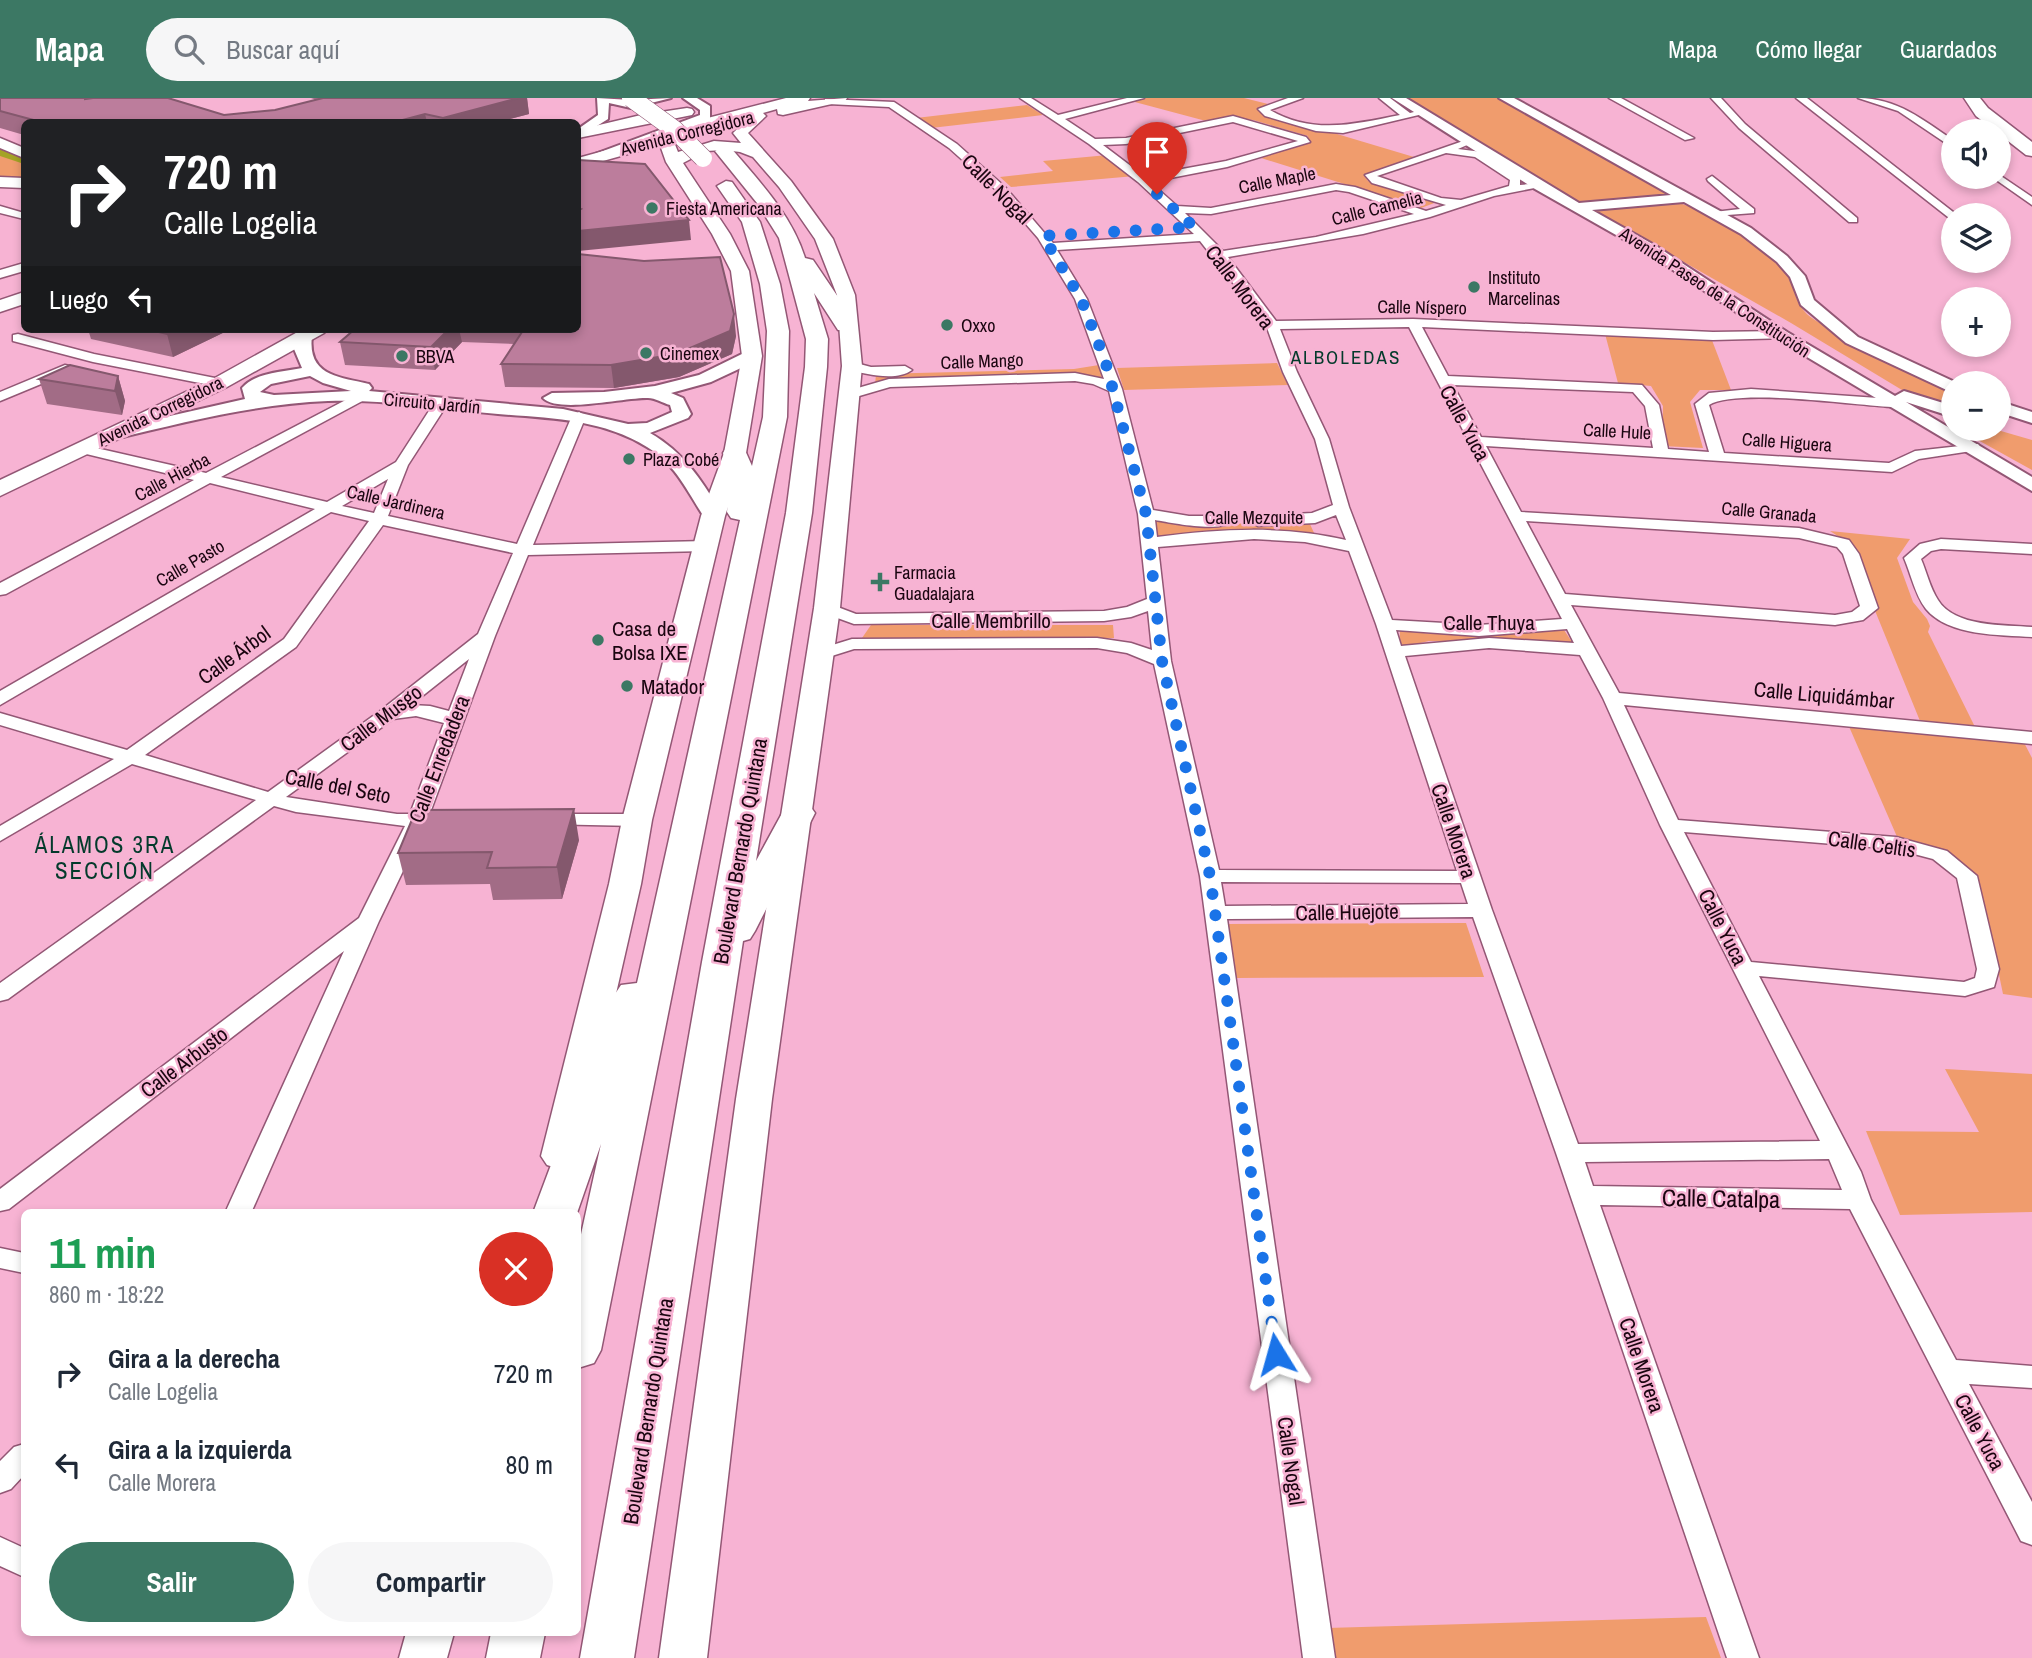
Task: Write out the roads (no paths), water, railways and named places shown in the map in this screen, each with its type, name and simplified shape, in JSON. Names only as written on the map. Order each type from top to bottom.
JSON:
[{"type":"highway","points":[[1972,98],[1982,112],[2032,151]]},
{"type":"highway","points":[[1994,98],[2012,121],[2032,136]]},
{"type":"main road","name":"Boulevard Bernardo Quintana","points":[[631,98],[675,130],[726,160],[785,184],[824,239],[842,282],[852,366],[827,608],[754,1099],[683,1658]]},
{"type":"main road","name":"Boulevard Bernardo Quintana","points":[[607,1658],[721,962],[799,513],[817,340],[789,239],[765,200],[726,160],[657,98]]},
{"type":"main road","points":[[738,99],[783,98]]},
{"type":"main road","points":[[548,1209],[625,884],[637,820],[713,516],[735,453],[752,356],[741,276],[734,258],[676,166],[666,140],[697,125],[801,98]]},
{"type":"main road","name":"Avenida Corregidora","points":[[581,133],[641,119],[801,98]]},
{"type":"main road","name":"Avenida Corregidora","points":[[588,159],[834,99]]},
{"type":"main road","name":"Boulevard Bernardo Quintana","points":[[581,1336],[775,417],[778,331],[770,284],[751,222],[726,160],[740,133],[759,116]]},
{"type":"main road","points":[[0,141],[21,145]]},
{"type":"main road","points":[[0,141],[21,152]]},
{"type":"main road","points":[[676,166],[686,152],[706,146],[734,145],[726,160],[742,249],[734,258]]},
{"type":"main road","points":[[588,159],[637,157],[676,166]]},
{"type":"main road","points":[[0,182],[21,183]]},
{"type":"main road","points":[[789,239],[846,325]]},
{"type":"main road","points":[[0,306],[21,299]]},
{"type":"main road","name":"Avenida Corregidora","points":[[0,489],[220,383],[311,333]]},
{"type":"main road","points":[[735,453],[743,476],[739,532],[748,538]]},
{"type":"main road","points":[[721,962],[798,813]]},
{"type":"main road","points":[[556,1209],[678,872]]},
{"type":"main road","points":[[423,1658],[429,1636]]},
{"type":"main road","points":[[513,1658],[517,1636]]},
{"type":"street","points":[[581,132],[604,116],[603,98],[631,104],[665,98]]},
{"type":"street","points":[[588,159],[706,117],[706,110],[689,98]]},
{"type":"street","name":"Calle Morera","points":[[1025,98],[1093,142],[1142,180],[1220,255],[1272,325],[1290,372],[1322,439],[1341,507],[1385,624],[1480,910],[1569,1153],[1744,1658]]},
{"type":"street","points":[[1044,98],[1063,109],[1085,111]]},
{"type":"street","points":[[1058,118],[1139,98]]},
{"type":"street","points":[[1298,98],[1263,108],[1268,114],[1333,130],[1422,113]]},
{"type":"street","points":[[1384,98],[1408,116]]},
{"type":"street","name":"Avenida Paseo de la Constitución","points":[[1398,98],[1540,186],[1651,249],[1781,335],[1892,403],[1973,447],[2032,485]]},
{"type":"street","name":"Avenida Paseo de la Constitución","points":[[1505,98],[1746,231],[1782,259],[1797,276],[1807,302],[1852,340],[1941,382]]},
{"type":"street","points":[[1614,98],[1628,102],[1689,138]]},
{"type":"street","points":[[1716,98],[1742,125],[1853,220]]},
{"type":"street","points":[[1801,98],[1941,209]]},
{"type":"street","points":[[1863,98],[1901,109],[1941,136]]},
{"type":"street","name":"Calle Nogal","points":[[834,99],[890,101],[953,146],[979,169],[1046,242],[1081,299],[1095,363],[1115,389],[1146,514],[1162,661],[1210,876],[1319,1658]]},
{"type":"street","points":[[1917,105],[1941,127],[1935,132]]},
{"type":"street","points":[[1142,180],[1177,173],[1260,156],[1305,142],[1233,119],[1118,144],[1117,147],[1145,169],[1177,173]]},
{"type":"street","points":[[1093,142],[1126,141]]},
{"type":"street","points":[[1463,203],[1440,201],[1376,181],[1370,175],[1469,142]]},
{"type":"street","points":[[1440,151],[1478,154],[1516,179],[1514,187]]},
{"type":"street","points":[[1712,179],[1750,211],[1718,214]]},
{"type":"street","name":"Calle Camelia","points":[[1220,255],[1357,233],[1426,215],[1514,187],[1540,186]]},
{"type":"street","name":"Calle Maple","points":[[1173,209],[1211,211],[1336,187],[1351,189],[1426,215]]},
{"type":"street","points":[[2011,187],[2032,202]]},
{"type":"street","points":[[1577,207],[1686,198]]},
{"type":"street","points":[[0,209],[21,215]]},
{"type":"street","points":[[1211,211],[1203,214],[1204,220],[1226,245],[1243,252]]},
{"type":"street","points":[[1046,242],[1198,232]]},
{"type":"street","points":[[1651,249],[1727,290],[1895,393],[1941,408]]},
{"type":"street","points":[[0,274],[21,268]]},
{"type":"street","name":"Calle Níspero","points":[[1272,325],[1413,323],[1713,336],[1781,335]]},
{"type":"street","name":"Calle Yuca","points":[[1413,323],[1612,698],[1670,825],[1848,1172],[1858,1200],[2032,1532]]},
{"type":"street","points":[[31,333],[13,340],[220,383]]},
{"type":"street","points":[[275,401],[251,396],[251,388],[266,380],[312,372],[303,359],[301,346],[311,333]]},
{"type":"street","name":"Circuito Jardín","points":[[312,372],[340,384],[368,388],[582,399],[654,393],[709,379],[752,356]]},
{"type":"street","points":[[0,397],[93,358]]},
{"type":"street","name":"Calle Mango","points":[[849,395],[889,383],[1095,363]]},
{"type":"street","name":"Calle Mango","points":[[852,366],[871,371],[1075,377],[1096,380],[1115,389]]},
{"type":"street","name":"Calle Hule","points":[[1442,380],[1637,388],[1652,405],[1661,453],[1474,441]]},
{"type":"street","points":[[628,429],[650,428],[682,414],[677,402],[654,393]]},
{"type":"street","name":"Calle Higuera","points":[[1892,403],[1751,393],[1714,396],[1702,404],[1718,457],[1892,468],[1915,455],[1973,447]]},
{"type":"street","name":"Circuito Jardín","points":[[113,434],[171,419],[275,401],[361,396],[579,416],[628,429],[680,462],[713,516]]},
{"type":"street","name":"Calle Hierba","points":[[0,590],[361,396]]},
{"type":"street","name":"Calle Árbol","points":[[0,835],[130,757],[290,643],[379,519],[401,465],[442,403]]},
{"type":"street","points":[[2011,405],[2032,407]]},
{"type":"street","points":[[2011,409],[2032,418]]},
{"type":"street","name":"Calle Enredadera","points":[[240,1209],[368,921],[418,819],[486,636],[579,416]]},
{"type":"street","points":[[2011,428],[2032,434]]},
{"type":"street","name":"Calle Jardinera","points":[[83,449],[523,550],[706,546]]},
{"type":"street","points":[[1661,453],[1718,457]]},
{"type":"street","name":"Calle Pasto","points":[[0,699],[401,465]]},
{"type":"street","name":"Calle Mezquite","points":[[1146,514],[1189,521],[1266,521],[1315,518],[1341,507]]},
{"type":"street","name":"Calle Granada","points":[[1517,516],[1799,533],[1843,543],[1851,554],[1869,608],[1857,616],[1835,620],[1559,599]]},
{"type":"street","name":"Calle Mezquite","points":[[1150,543],[1208,534],[1276,534],[1322,538],[1357,548]]},
{"type":"street","points":[[2032,549],[1941,544],[1926,547],[1912,558],[1933,607],[1956,620],[1980,626],[2032,632]]},
{"type":"street","name":"Calle Membrillo","points":[[827,608],[855,619],[1104,616],[1131,612],[1156,601]]},
{"type":"street","points":[[948,618],[951,643]]},
{"type":"street","name":"Calle Thuya","points":[[1385,624],[1423,629],[1526,629],[1572,622]]},
{"type":"street","name":"Calle Musgo","points":[[0,994],[387,715],[486,636]]},
{"type":"street","name":"Calle Membrillo","points":[[819,655],[852,643],[1097,643],[1131,648],[1162,661]]},
{"type":"street","name":"Calle Thuya","points":[[1394,653],[1434,645],[1542,645],[1585,650]]},
{"type":"street","name":"Calle Liquidámbar","points":[[1612,698],[2032,738]]},
{"type":"street","points":[[387,715],[417,708],[437,712],[453,720]]},
{"type":"street","name":"Calle del Seto","points":[[0,719],[274,797],[296,806],[397,820],[446,819]]},
{"type":"street","points":[[527,820],[637,820]]},
{"type":"street","name":"Calle Celtis","points":[[1670,825],[1896,843],[1940,855],[1967,876],[1988,969],[1986,982],[1965,989],[1745,968]]},
{"type":"street","name":"Calle Huejote","points":[[1210,876],[1469,877]]},
{"type":"street","name":"Calle Huejote","points":[[1214,913],[1480,910]]},
{"type":"street","name":"Calle Arbusto","points":[[0,1202],[368,921]]},
{"type":"street","name":"Calle Catalpa","points":[[1569,1153],[1836,1150]]},
{"type":"street","name":"Calle Catalpa","points":[[1583,1195],[1858,1200]]},
{"type":"street","points":[[0,1258],[21,1262]]},
{"type":"street","points":[[1948,1371],[2032,1377]]},
{"type":"street","points":[[0,1480],[21,1459]]},
{"type":"street","points":[[0,1550],[21,1562]]},
{"type":"waterway","points":[[0,152],[21,159]]},
{"type":"place","name":"Fiesta Americana","points":[[652,208]]},
{"type":"place","name":"Instituto Marcelinas","points":[[1474,287]]},
{"type":"place","name":"Oxxo","points":[[947,325]]},
{"type":"place","name":"Cinemex","points":[[646,353]]},
{"type":"place","name":"BBVA","points":[[402,356]]},
{"type":"place","name":"Plaza Cobé","points":[[629,459]]},
{"type":"place","name":"Farmacia Guadalajara","points":[[880,582]]},
{"type":"place","name":"Casa de Bolsa IXE","points":[[598,640]]},
{"type":"place","name":"Matador","points":[[627,686]]},
{"type":"district","name":"ALBOLEDAS","points":[[1346,357]]},
{"type":"district","name":"ÁLAMOS 3RA SECCIÓN","points":[[105,857]]}]
